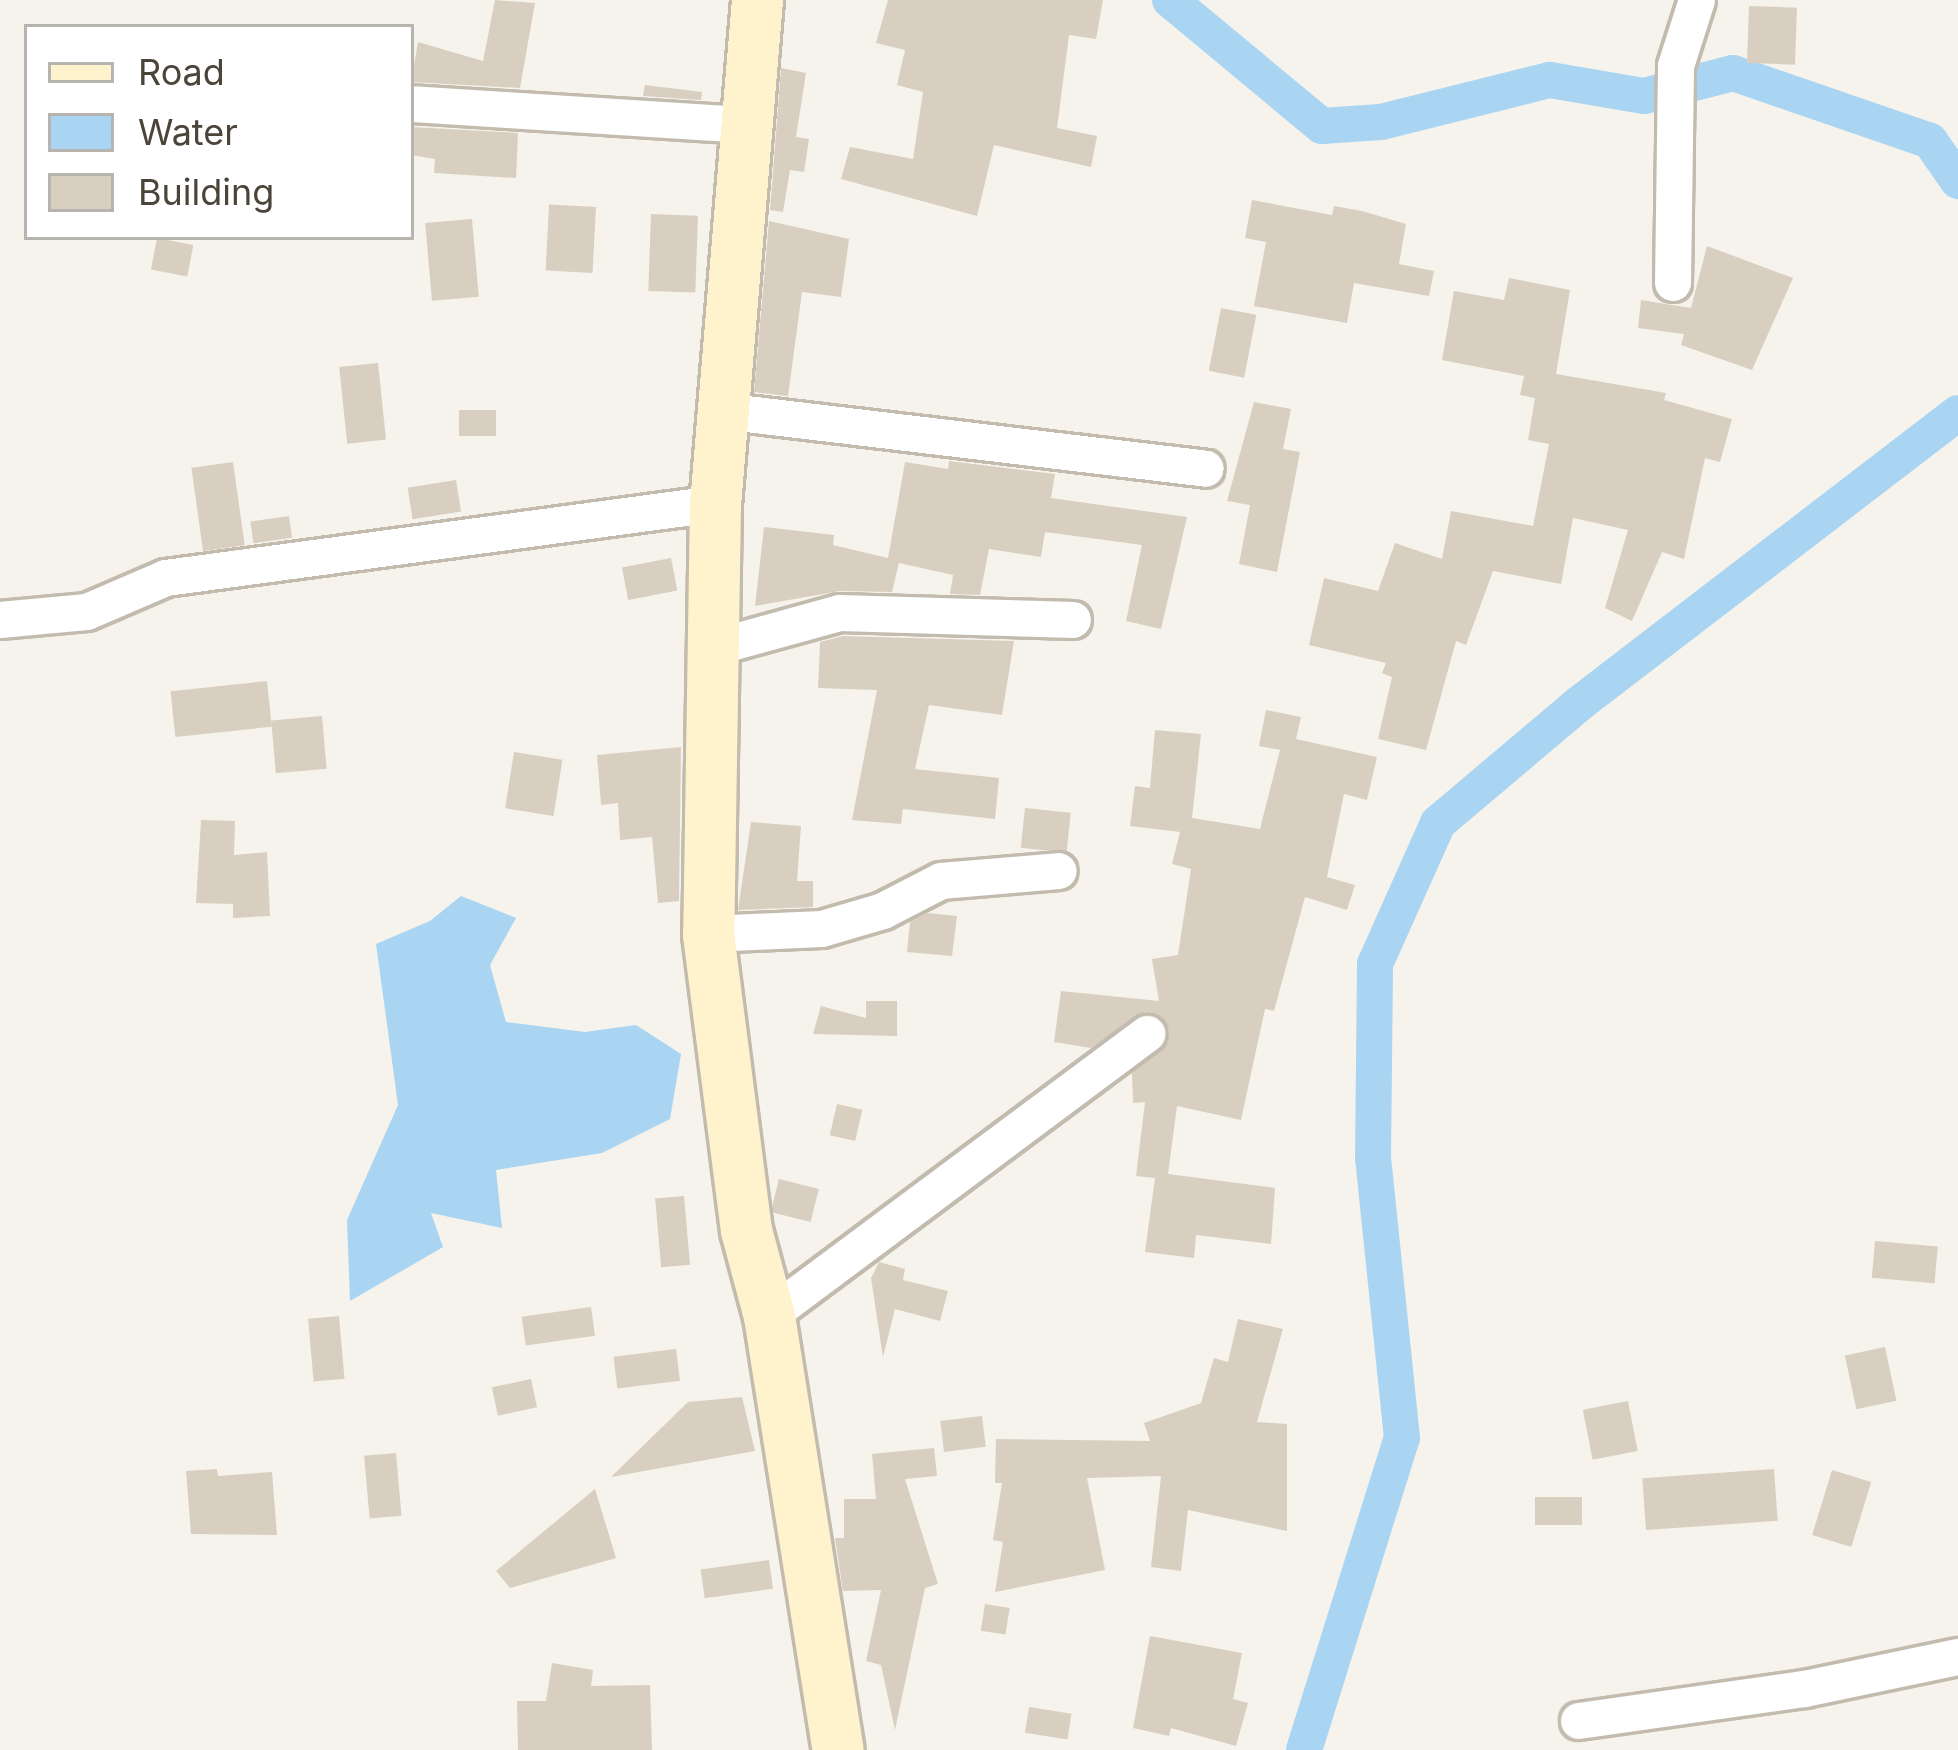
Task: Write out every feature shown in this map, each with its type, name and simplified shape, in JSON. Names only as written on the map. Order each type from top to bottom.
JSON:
[{"type":"street","points":[[757,0],[715,504],[708,934],[746,1230],[769,1316],[838,1750]]},
{"type":"street","points":[[1673,283],[1676,66],[1696,0]]},
{"type":"street","points":[[414,104],[744,125]]},
{"type":"street","points":[[722,411],[1206,469]]},
{"type":"street","points":[[0,620],[87,612],[166,578],[715,504]]},
{"type":"street","points":[[713,648],[840,614],[1073,620]]},
{"type":"street","points":[[708,934],[822,929],[883,911],[941,881],[1059,871]]},
{"type":"street","points":[[769,1316],[1148,1034]]},
{"type":"street","points":[[1579,1721],[1805,1689],[1958,1657]]},
{"type":"water","points":[[461,896],[516,918],[490,965],[506,1022],[585,1032],[636,1025],[681,1054],[670,1119],[602,1153],[496,1170],[502,1228],[431,1213],[443,1247],[350,1301],[347,1220],[398,1105],[376,944],[430,921]]},
{"type":"building","points":[[495,0],[535,3],[520,88],[414,82],[418,42],[483,61]]},
{"type":"building","points":[[888,0],[1103,0],[1096,39],[1069,35],[1057,128],[1097,136],[1091,167],[994,145],[977,216],[841,179],[850,147],[913,159],[923,92],[897,85],[905,50],[876,43]]},
{"type":"building","points":[[1749,6],[1797,8],[1795,65],[1747,63]]},
{"type":"building","points":[[781,68],[806,73],[796,137],[809,139],[804,172],[790,170],[783,212],[770,210]]},
{"type":"building","points":[[645,85],[702,92],[701,100],[643,96]]},
{"type":"building","points":[[414,127],[518,133],[516,178],[434,173],[435,159],[414,156]]},
{"type":"building","points":[[1252,200],[1332,215],[1334,206],[1406,224],[1399,264],[1434,271],[1429,296],[1354,283],[1347,323],[1254,306],[1266,242],[1245,238]]},
{"type":"building","points":[[549,205],[596,207],[593,273],[546,270]]},
{"type":"building","points":[[651,214],[698,216],[695,293],[648,291]]},
{"type":"building","points":[[472,219],[479,297],[432,301],[425,223]]},
{"type":"building","points":[[769,221],[849,239],[841,297],[802,292],[788,396],[754,392]]},
{"type":"building","points":[[157,240],[193,245],[187,276],[151,269]]},
{"type":"building","points":[[1707,246],[1793,278],[1752,370],[1681,345],[1684,334],[1638,328],[1641,300],[1691,308]]},
{"type":"building","points":[[1509,278],[1570,290],[1556,374],[1666,393],[1664,400],[1732,419],[1720,462],[1705,458],[1684,559],[1662,552],[1632,621],[1605,608],[1628,530],[1573,518],[1561,584],[1493,571],[1466,645],[1456,641],[1426,750],[1378,739],[1392,677],[1382,673],[1386,663],[1309,645],[1324,578],[1378,591],[1395,543],[1442,559],[1451,511],[1533,526],[1549,444],[1528,440],[1535,398],[1520,395],[1524,376],[1442,360],[1454,291],[1504,300]]},
{"type":"building","points":[[1221,308],[1256,315],[1244,378],[1209,371]]},
{"type":"building","points":[[378,363],[386,440],[347,444],[339,367]]},
{"type":"building","points":[[1254,402],[1291,409],[1283,449],[1300,452],[1277,572],[1239,564],[1250,505],[1227,501]]},
{"type":"building","points":[[459,410],[496,410],[496,436],[459,436]]},
{"type":"building","points":[[949,461],[1055,474],[1051,498],[1187,517],[1161,629],[1126,621],[1142,545],[1045,532],[1041,557],[989,549],[980,595],[950,594],[953,575],[899,563],[892,592],[840,591],[755,606],[764,527],[834,535],[833,545],[888,558],[905,462],[948,469]]},
{"type":"building","points":[[233,462],[245,545],[203,551],[191,468]]},
{"type":"building","points":[[456,480],[461,512],[413,519],[408,488]]},
{"type":"building","points":[[289,516],[292,538],[253,543],[250,521]]},
{"type":"building","points":[[671,558],[677,590],[628,600],[622,568]]},
{"type":"building","points":[[843,636],[1014,641],[1002,715],[929,705],[915,769],[999,778],[995,819],[903,809],[901,824],[852,820],[877,690],[818,688],[820,642]]},
{"type":"building","points":[[267,681],[272,727],[175,737],[171,691]]},
{"type":"building","points":[[1266,710],[1301,717],[1296,739],[1377,757],[1367,800],[1344,794],[1327,877],[1355,885],[1347,910],[1305,897],[1274,1011],[1265,1009],[1241,1120],[1177,1106],[1168,1174],[1275,1188],[1271,1244],[1196,1235],[1194,1258],[1145,1252],[1155,1178],[1136,1176],[1145,1102],[1133,1103],[1132,1073],[1161,1051],[1169,1030],[1146,1012],[1091,1048],[1054,1042],[1061,991],[1159,1001],[1152,959],[1178,955],[1191,869],[1172,864],[1180,832],[1130,826],[1135,786],[1150,788],[1155,730],[1201,734],[1192,818],[1260,829],[1280,750],[1259,746]]},
{"type":"building","points":[[322,716],[327,769],[276,773],[271,720]]},
{"type":"building","points":[[681,747],[679,901],[658,903],[652,837],[620,840],[618,803],[601,805],[597,755]]},
{"type":"building","points":[[514,752],[562,760],[553,816],[505,808]]},
{"type":"building","points":[[1025,808],[1071,813],[1067,853],[1021,848]]},
{"type":"building","points":[[201,820],[235,821],[234,855],[267,852],[270,916],[233,918],[233,904],[196,903]]},
{"type":"building","points":[[751,822],[801,826],[797,881],[813,881],[813,907],[738,910]]},
{"type":"building","points":[[928,913],[957,916],[952,956],[907,952],[910,922]]},
{"type":"building","points":[[866,1001],[897,1001],[897,1036],[813,1034],[821,1006],[866,1018]]},
{"type":"building","points":[[837,1104],[862,1110],[855,1141],[830,1135]]},
{"type":"building","points":[[779,1179],[819,1189],[811,1222],[771,1212]]},
{"type":"building","points":[[684,1196],[690,1265],[661,1267],[655,1199]]},
{"type":"building","points":[[1875,1241],[1938,1246],[1935,1283],[1872,1278]]},
{"type":"building","points":[[879,1262],[905,1269],[903,1280],[948,1291],[940,1321],[895,1309],[883,1357],[871,1278]]},
{"type":"building","points":[[591,1307],[595,1336],[526,1345],[522,1317]]},
{"type":"building","points":[[339,1316],[344,1379],[314,1381],[308,1319]]},
{"type":"building","points":[[1238,1319],[1283,1329],[1257,1422],[1287,1424],[1287,1531],[1188,1510],[1181,1571],[1151,1567],[1161,1476],[1087,1478],[1105,1570],[995,1592],[1003,1542],[993,1540],[1002,1483],[995,1483],[996,1439],[1150,1441],[1144,1423],[1201,1403],[1214,1358],[1228,1362]]},
{"type":"building","points":[[1885,1347],[1896,1401],[1856,1409],[1845,1356]]},
{"type":"building","points":[[676,1349],[680,1381],[617,1388],[613,1357]]},
{"type":"building","points":[[531,1379],[537,1407],[498,1416],[492,1387]]},
{"type":"building","points":[[742,1397],[755,1451],[611,1477],[688,1402]]},
{"type":"building","points":[[1628,1401],[1638,1451],[1593,1460],[1583,1410]]},
{"type":"building","points":[[982,1416],[986,1447],[944,1452],[940,1421]]},
{"type":"building","points":[[934,1448],[937,1476],[905,1479],[938,1584],[925,1588],[895,1730],[881,1665],[866,1661],[881,1590],[843,1591],[835,1538],[844,1538],[844,1499],[876,1499],[872,1454]]},
{"type":"building","points":[[396,1453],[401,1516],[370,1519],[364,1456]]},
{"type":"building","points":[[217,1469],[218,1476],[272,1472],[277,1535],[191,1534],[186,1471]]},
{"type":"building","points":[[1774,1469],[1778,1521],[1646,1530],[1642,1478]]},
{"type":"building","points":[[1832,1470],[1871,1482],[1851,1547],[1812,1535]]},
{"type":"building","points":[[595,1489],[616,1558],[510,1588],[496,1571]]},
{"type":"building","points":[[1535,1497],[1582,1497],[1582,1525],[1535,1525]]},
{"type":"building","points":[[769,1560],[773,1589],[705,1598],[701,1570]]},
{"type":"building","points":[[985,1604],[1010,1608],[1005,1635],[981,1631]]},
{"type":"building","points":[[1150,1636],[1242,1653],[1233,1699],[1248,1703],[1236,1746],[1171,1728],[1169,1736],[1133,1728]]},
{"type":"building","points":[[552,1663],[593,1670],[591,1686],[650,1685],[652,1750],[518,1750],[517,1701],[546,1701]]},
{"type":"building","points":[[1029,1707],[1071,1714],[1067,1739],[1025,1733]]},
{"type":"waterway","points":[[1170,0],[1322,126],[1381,122],[1550,80],[1644,96],[1733,73],[1930,141],[1958,181]]},
{"type":"waterway","points":[[1304,1750],[1402,1438],[1373,1158],[1375,964],[1438,823],[1580,703],[1958,413]]}]
